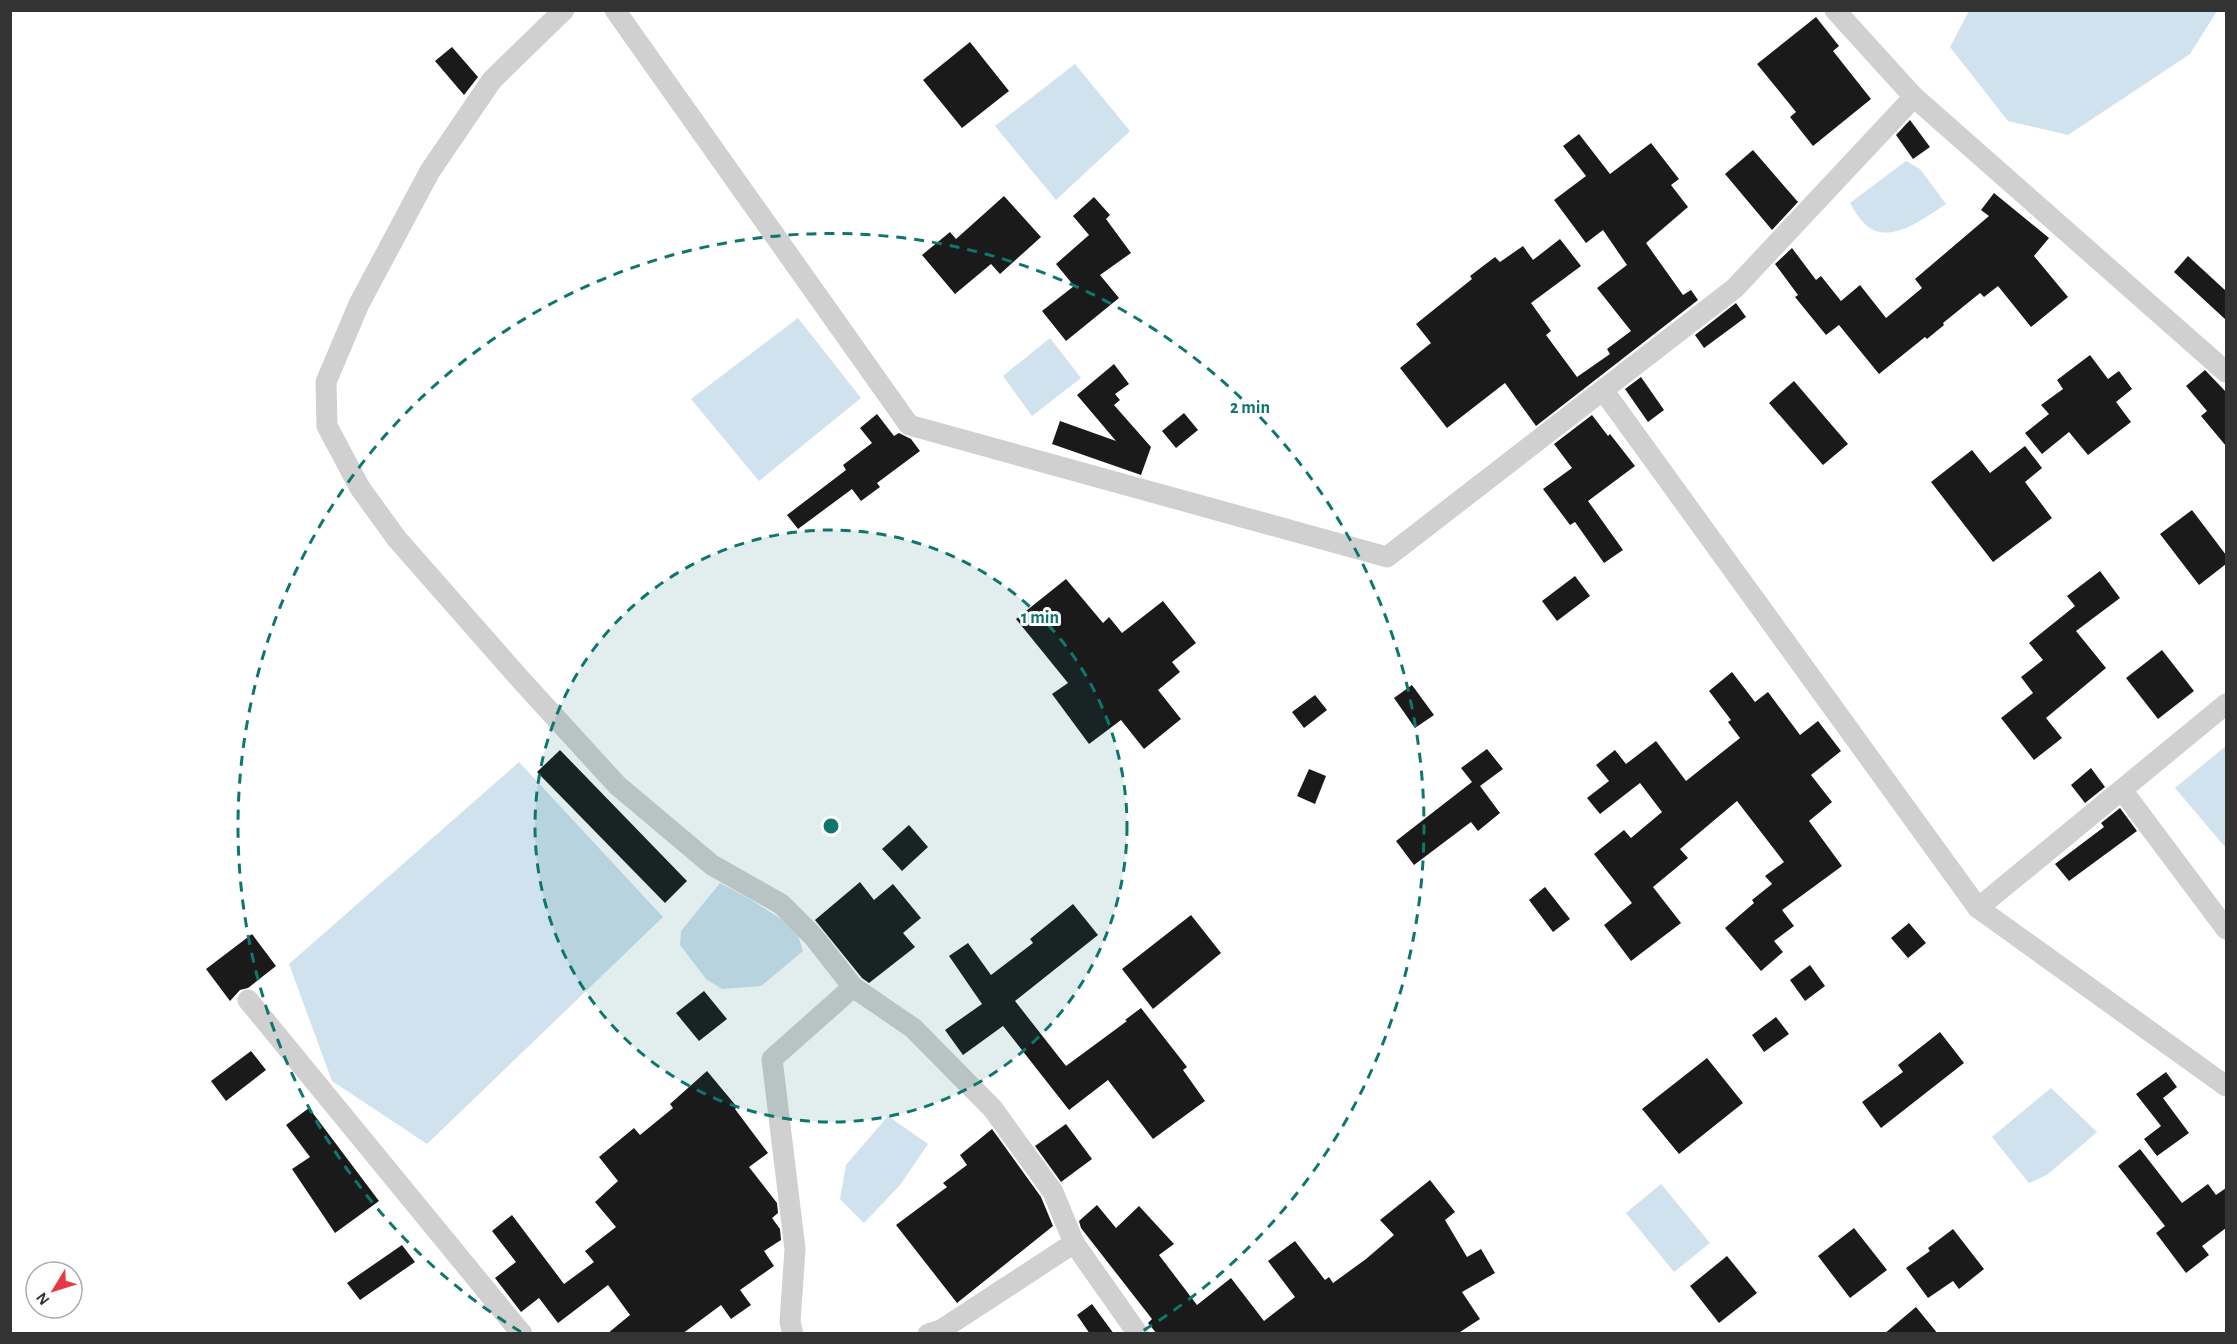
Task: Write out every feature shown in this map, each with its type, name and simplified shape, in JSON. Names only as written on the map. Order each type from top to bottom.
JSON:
[{"type":"street","points":[[564,10],[492,80],[430,171],[359,304],[326,382],[327,426],[360,488],[397,539],[617,784],[712,865],[781,904],[813,936],[853,987],[913,1028],[993,1109],[1053,1192],[1074,1243],[1138,1334]]},
{"type":"street","points":[[615,10],[909,425],[1387,557],[1735,288],[1914,97]]},
{"type":"street","points":[[1843,13],[1914,97],[2226,372]]},
{"type":"street","points":[[1603,390],[1978,908],[2226,1086]]},
{"type":"street","points":[[1978,908],[2226,704]]},
{"type":"street","points":[[2122,790],[2226,929]]},
{"type":"street","points":[[793,1334],[790,1322],[795,1249],[772,1059],[853,987]]},
{"type":"street","points":[[248,1000],[522,1334]]},
{"type":"street","points":[[928,1334],[941,1330],[1074,1243]]},
{"type":"water","points":[[1969,11],[2217,11],[2190,54],[2068,135],[2008,121],[1950,47]]},
{"type":"water","points":[[1075,64],[1130,131],[1056,200],[995,126]]},
{"type":"water","points":[[1906,161],[1920,169],[1946,204],[1917,223],[1895,232],[1884,233],[1874,230],[1862,221],[1850,203]]},
{"type":"water","points":[[798,318],[861,398],[759,481],[691,399]]},
{"type":"water","points":[[1050,338],[1081,378],[1032,416],[1003,376]]},
{"type":"water","points":[[2226,746],[2226,848],[2175,788]]},
{"type":"water","points":[[519,762],[663,917],[427,1144],[332,1081],[289,964]]},
{"type":"water","points":[[720,883],[750,899],[796,929],[803,951],[761,986],[722,989],[706,979],[680,945],[681,931]]},
{"type":"water","points":[[2051,1088],[2097,1132],[2047,1175],[2029,1183],[1992,1137]]},
{"type":"water","points":[[888,1116],[928,1144],[900,1185],[864,1223],[840,1199],[846,1165]]},
{"type":"water","points":[[1661,1184],[1710,1243],[1674,1272],[1626,1213]]},
{"type":"building","points":[[1816,17],[1839,46],[1833,51],[1871,99],[1813,146],[1790,117],[1796,112],[1757,64]]},
{"type":"building","points":[[970,42],[1009,91],[962,128],[923,80]]},
{"type":"building","points":[[452,47],[478,77],[464,95],[435,61]]},
{"type":"building","points":[[1910,120],[1930,147],[1913,159],[1896,135]]},
{"type":"building","points":[[1579,134],[1610,174],[1651,143],[1679,179],[1671,185],[1688,207],[1646,243],[1683,295],[1691,290],[1698,300],[1536,426],[1505,383],[1447,428],[1400,368],[1431,343],[1416,324],[1472,279],[1470,276],[1495,257],[1500,262],[1523,246],[1533,260],[1560,239],[1581,266],[1531,303],[1551,331],[1546,335],[1577,377],[1610,354],[1607,349],[1631,331],[1597,288],[1627,265],[1603,230],[1586,243],[1554,200],[1586,176],[1563,146]]},
{"type":"building","points":[[1753,150],[1798,202],[1772,230],[1725,174]]},
{"type":"building","points":[[1994,193],[2049,238],[2034,256],[2068,297],[2031,327],[1998,286],[1984,297],[1980,293],[1927,339],[1925,337],[1879,374],[1839,325],[1826,335],[1795,297],[1798,295],[1775,264],[1792,248],[1816,280],[1821,276],[1841,301],[1860,285],[1886,318],[1922,288],[1915,279],[1989,216],[1981,210]]},
{"type":"building","points":[[1004,196],[1041,237],[1000,274],[991,264],[955,294],[922,255],[950,232],[956,239]]},
{"type":"building","points":[[1094,197],[1110,215],[1106,219],[1131,253],[1100,275],[1119,298],[1066,341],[1042,311],[1074,286],[1056,264],[1089,235],[1073,216]]},
{"type":"building","points":[[2188,256],[2226,291],[2226,320],[2174,272]]},
{"type":"building","points":[[1736,303],[1746,317],[1704,348],[1695,335]]},
{"type":"building","points":[[2090,355],[2108,379],[2119,371],[2132,389],[2116,402],[2131,422],[2088,455],[2069,432],[2042,454],[2025,433],[2049,414],[2041,405],[2063,389],[2057,380]]},
{"type":"building","points":[[1114,364],[1129,384],[1115,394],[1120,400],[1114,405],[1151,447],[1141,475],[1052,444],[1060,421],[1116,441],[1077,395]]},
{"type":"building","points":[[2205,370],[2226,392],[2226,446],[2201,416],[2207,411],[2186,386]]},
{"type":"building","points":[[1641,377],[1664,410],[1648,422],[1625,389]]},
{"type":"building","points":[[1794,381],[1848,444],[1823,465],[1769,403]]},
{"type":"building","points":[[1184,413],[1198,430],[1176,448],[1162,431]]},
{"type":"building","points":[[877,414],[894,436],[899,433],[911,439],[920,451],[877,483],[880,487],[861,501],[852,489],[798,529],[787,515],[846,470],[843,465],[872,443],[860,428]]},
{"type":"building","points":[[1592,415],[1635,466],[1588,501],[1623,550],[1604,563],[1575,522],[1570,525],[1543,489],[1572,468],[1554,444]]},
{"type":"building","points":[[2025,446],[2042,468],[2025,482],[2052,518],[1993,562],[1931,482],[1972,450],[1990,473]]},
{"type":"building","points":[[2192,510],[2226,555],[2226,564],[2199,585],[2160,534]]},
{"type":"building","points":[[2100,571],[2120,598],[2076,631],[2106,668],[2046,718],[2062,738],[2034,760],[2001,718],[2033,693],[2021,677],[2043,660],[2029,643],[2075,606],[2067,596]]},
{"type":"building","points":[[1575,576],[1590,596],[1557,621],[1542,601]]},
{"type":"building","points":[[1066,579],[1103,623],[1109,617],[1122,633],[1163,601],[1196,643],[1172,662],[1180,672],[1158,690],[1181,719],[1144,749],[1121,720],[1089,744],[1052,694],[1068,683],[1016,619]]},
{"type":"building","points":[[2162,650],[2194,691],[2158,719],[2126,678]]},
{"type":"building","points":[[1732,672],[1755,702],[1768,692],[1800,735],[1818,721],[1841,751],[1811,775],[1832,802],[1809,821],[1842,866],[1782,910],[1794,926],[1774,941],[1783,952],[1761,971],[1725,928],[1754,903],[1752,900],[1772,884],[1765,876],[1784,862],[1737,801],[1680,849],[1688,858],[1653,887],[1681,923],[1631,961],[1604,925],[1632,903],[1594,854],[1624,830],[1631,838],[1662,812],[1640,783],[1600,814],[1587,798],[1609,781],[1596,765],[1615,750],[1626,764],[1656,741],[1686,781],[1740,738],[1728,722],[1731,720],[1709,691]]},
{"type":"building","points":[[1412,685],[1434,715],[1415,728],[1394,698]]},
{"type":"building","points":[[1315,695],[1327,710],[1304,728],[1292,712]]},
{"type":"building","points":[[1487,749],[1503,769],[1480,786],[1500,813],[1478,831],[1471,822],[1414,865],[1396,841],[1472,782],[1461,768]]},
{"type":"building","points":[[560,750],[687,881],[665,903],[537,772]]},
{"type":"building","points":[[2091,768],[2105,787],[2085,803],[2071,785]]},
{"type":"building","points":[[1309,769],[1326,776],[1315,804],[1297,796]]},
{"type":"building","points":[[2120,808],[2137,831],[2069,881],[2055,864],[2104,827],[2101,823]]},
{"type":"building","points":[[909,825],[928,847],[902,871],[882,849]]},
{"type":"building","points":[[860,882],[874,900],[893,884],[921,918],[903,933],[915,947],[869,983],[862,978],[815,920]]},
{"type":"building","points":[[1545,887],[1570,919],[1553,932],[1529,900]]},
{"type":"building","points":[[1073,904],[1098,935],[1015,1001],[1066,1066],[1141,1008],[1187,1067],[1183,1070],[1205,1101],[1153,1139],[1108,1080],[1069,1110],[1003,1026],[963,1055],[945,1030],[982,1004],[949,956],[968,943],[991,975],[1033,943],[1030,939]]},
{"type":"building","points":[[1191,915],[1221,953],[1153,1009],[1122,969]]},
{"type":"building","points":[[1909,923],[1926,943],[1908,958],[1891,938]]},
{"type":"building","points":[[252,934],[276,966],[248,988],[240,990],[230,1001],[206,969]]},
{"type":"building","points":[[1810,965],[1825,986],[1805,1001],[1790,980]]},
{"type":"building","points":[[704,991],[727,1019],[699,1041],[676,1013]]},
{"type":"building","points":[[1776,1017],[1789,1034],[1764,1052],[1752,1035]]},
{"type":"building","points":[[1940,1032],[1964,1063],[1881,1128],[1862,1102],[1903,1072],[1898,1065]]},
{"type":"building","points":[[251,1051],[266,1070],[226,1101],[211,1081]]},
{"type":"building","points":[[1707,1058],[1743,1103],[1679,1154],[1642,1109]]},
{"type":"building","points":[[707,1071],[737,1107],[735,1109],[768,1153],[749,1167],[777,1203],[778,1213],[772,1218],[780,1229],[781,1240],[764,1251],[774,1266],[740,1290],[751,1305],[731,1319],[721,1305],[682,1334],[607,1334],[630,1315],[608,1285],[558,1323],[539,1298],[521,1312],[495,1278],[516,1262],[492,1231],[512,1215],[564,1284],[594,1262],[585,1251],[616,1227],[595,1202],[618,1181],[599,1157],[634,1128],[640,1135],[673,1108],[670,1104]]},
{"type":"building","points":[[2166,1072],[2177,1087],[2163,1098],[2189,1133],[2157,1156],[2144,1139],[2161,1126],[2136,1094]]},
{"type":"building","points":[[309,1108],[379,1201],[335,1233],[292,1169],[310,1157],[286,1125]]},
{"type":"building","points":[[1066,1124],[1092,1159],[1061,1182],[1035,1146]]},
{"type":"building","points":[[992,1129],[1041,1197],[1053,1226],[957,1303],[896,1225],[947,1187],[943,1183],[967,1165],[960,1155]]},
{"type":"building","points":[[2140,1149],[2182,1203],[2208,1184],[2216,1195],[2226,1188],[2226,1228],[2202,1246],[2209,1255],[2186,1273],[2156,1233],[2165,1226],[2118,1166]]},
{"type":"building","points":[[1430,1180],[1455,1212],[1445,1220],[1467,1257],[1481,1249],[1495,1273],[1462,1292],[1480,1319],[1457,1334],[1157,1334],[1148,1323],[1152,1319],[1081,1228],[1079,1221],[1097,1205],[1116,1228],[1139,1206],[1174,1244],[1159,1255],[1197,1305],[1231,1278],[1264,1321],[1295,1297],[1268,1261],[1295,1241],[1325,1280],[1329,1277],[1333,1283],[1394,1235],[1380,1220]]},
{"type":"building","points":[[1854,1228],[1887,1270],[1850,1298],[1818,1256]]},
{"type":"building","points":[[1953,1229],[1984,1269],[1959,1289],[1953,1281],[1928,1298],[1906,1268],[1930,1251],[1928,1248]]},
{"type":"building","points":[[402,1245],[415,1262],[360,1300],[347,1283]]},
{"type":"building","points":[[1727,1256],[1757,1293],[1719,1323],[1690,1286]]},
{"type":"building","points":[[1092,1304],[1114,1334],[1090,1334],[1077,1315]]},
{"type":"building","points":[[1916,1307],[1938,1334],[1884,1334]]}]
